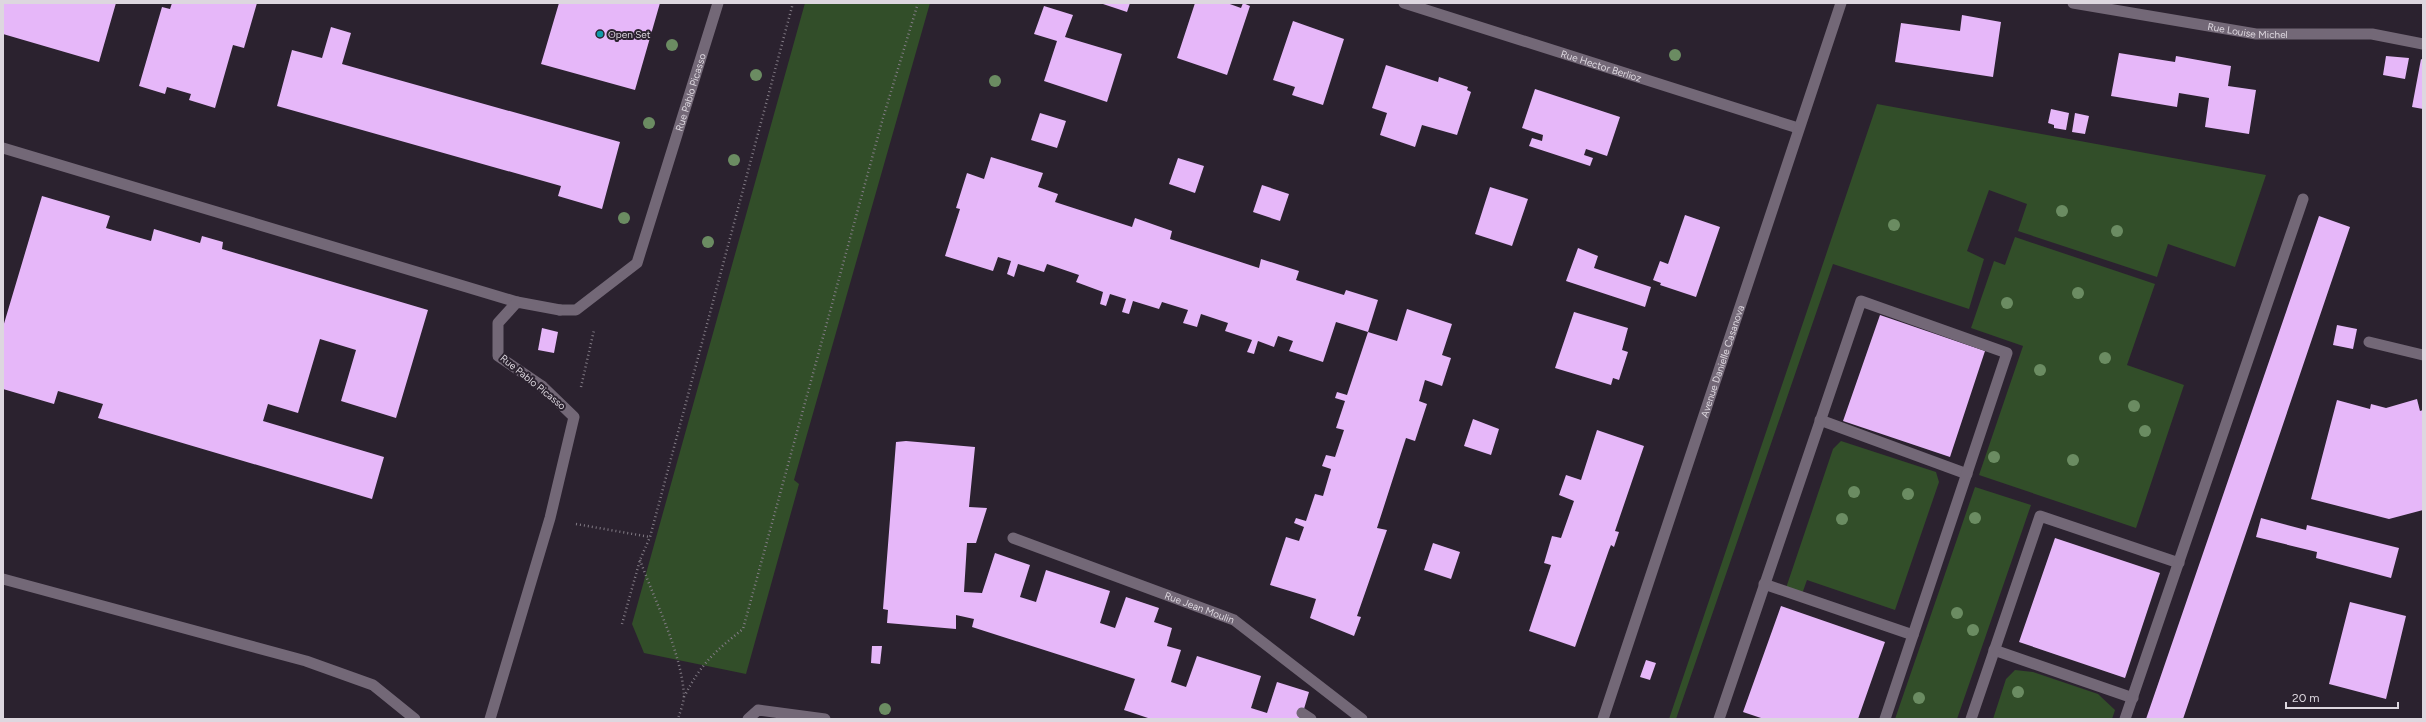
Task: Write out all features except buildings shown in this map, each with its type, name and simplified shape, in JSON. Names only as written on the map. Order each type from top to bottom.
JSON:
[{"type":"street","name":"Rue Pablo Picasso","points":[[490,719],[550,518],[574,417],[542,386],[498,356],[498,324],[518,302],[560,310],[576,310],[602,292],[637,263],[718,3]]},
{"type":"street","name":"Rue Hector Berlioz","points":[[1404,3],[1798,128]]},
{"type":"street","name":"Avenue Danielle Casanova","points":[[1603,719],[1798,128],[1841,3]]},
{"type":"street","name":"Rue Louise Michel","points":[[2073,3],[2256,34],[2372,34],[2423,44]]},
{"type":"street","points":[[3,148],[518,302]]},
{"type":"street","points":[[2125,719],[2303,200]]},
{"type":"street","points":[[1719,719],[1861,301],[2007,353],[1885,719]]},
{"type":"street","points":[[2369,342],[2423,355]]},
{"type":"street","points":[[1820,420],[1967,474]]},
{"type":"street","points":[[1971,719],[2040,516],[2179,563]]},
{"type":"street","name":"Rue Jean Moulin","points":[[1013,538],[1234,620],[1362,719]]},
{"type":"street","points":[[3,579],[306,660],[373,685],[415,719]]},
{"type":"street","points":[[1764,584],[1913,635]]},
{"type":"street","points":[[1994,650],[2133,698]]},
{"type":"street","points":[[748,719],[758,710],[825,719]]},
{"type":"path","points":[[622,624],[640,560],[650,536],[793,3]]},
{"type":"path","points":[[678,719],[684,697],[697,671],[710,657],[743,629],[883,118],[918,3]]},
{"type":"path","points":[[574,417],[602,292]]},
{"type":"path","points":[[550,518],[650,536]]},
{"type":"path","points":[[640,560],[675,652],[684,697]]},
{"type":"green space","points":[[805,3],[930,3],[794,480],[799,484],[746,674],[644,653],[632,624]]},
{"type":"green space","points":[[1877,104],[2266,175],[2235,267],[2168,244],[2157,277],[2018,231],[2027,204],[1989,190],[1967,251],[1984,259],[1969,309],[1833,264],[1676,719],[1669,719]]},
{"type":"green space","points":[[2015,237],[2155,284],[2127,365],[2184,385],[2136,528],[1979,475],[2023,346],[1971,328],[1994,261],[2005,265]]},
{"type":"green space","points":[[1841,441],[1936,472],[1939,482],[1895,610],[1807,580],[1802,594],[1786,588],[1833,449]]},
{"type":"green space","points":[[1975,487],[2031,505],[1957,719],[1895,719]]},
{"type":"green space","points":[[2015,670],[2033,672],[2098,694],[2115,710],[2112,719],[1993,719],[2006,679]]},
{"type":"place","name":"Open Set","points":[[600,34]]}]
